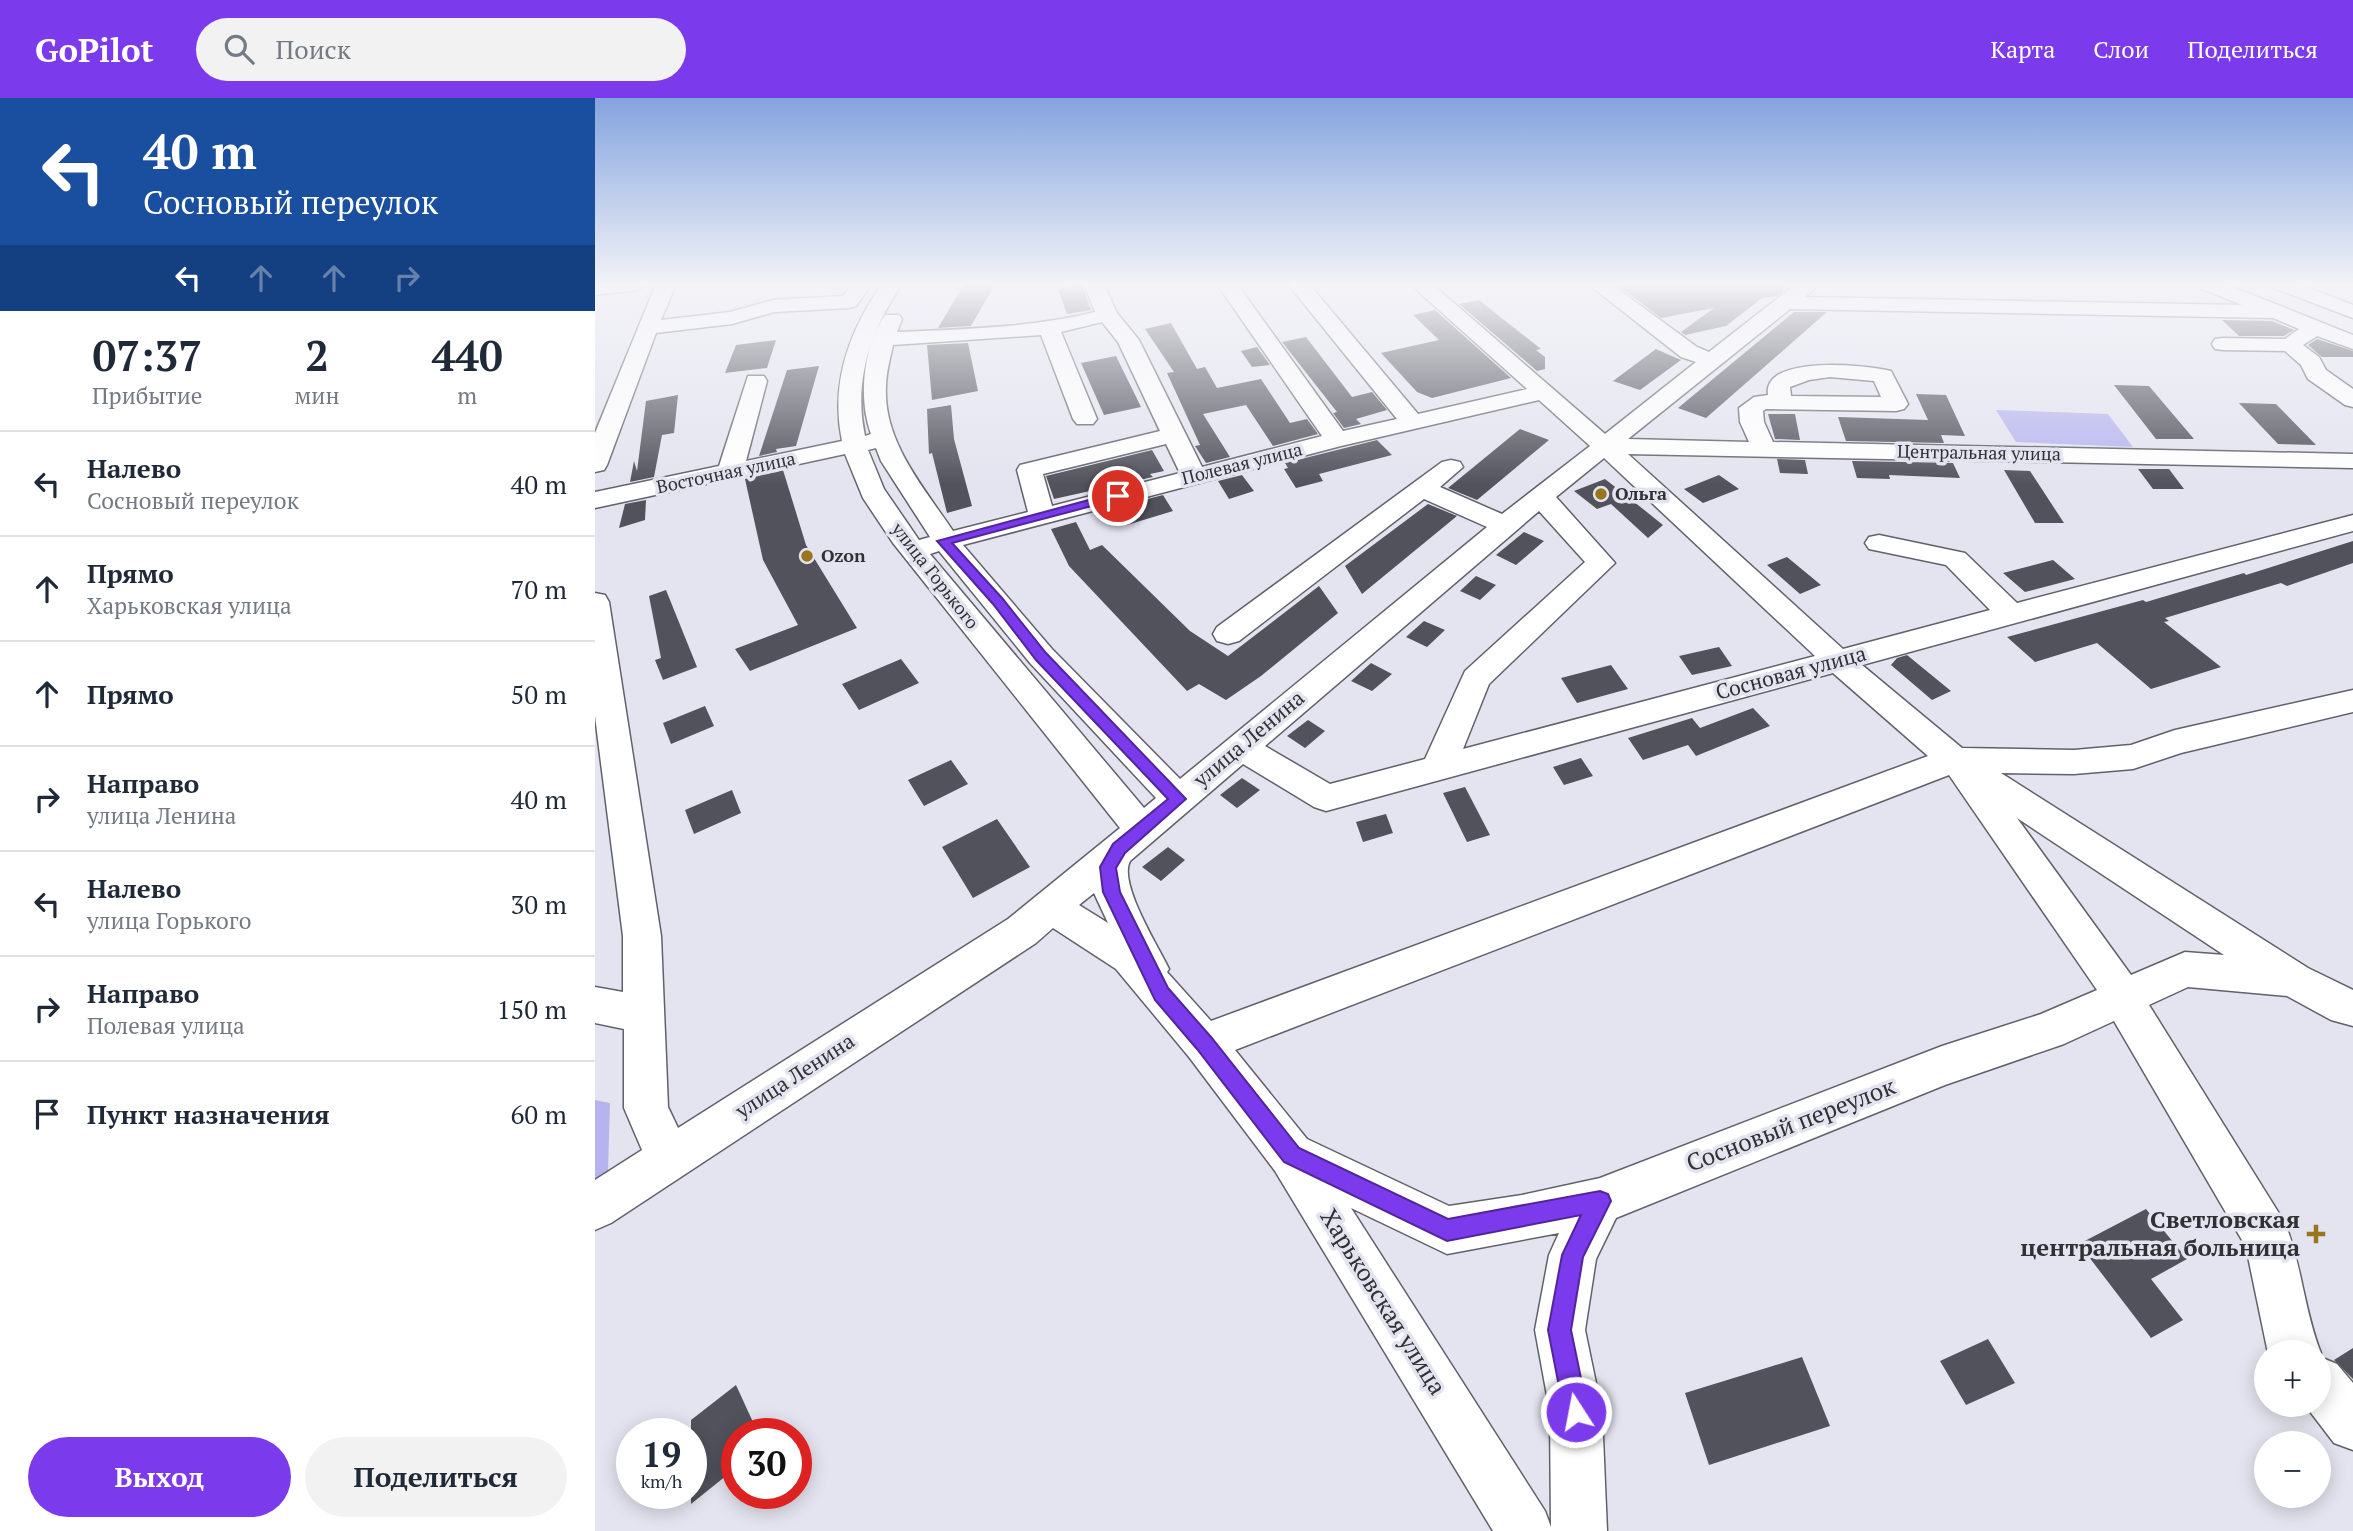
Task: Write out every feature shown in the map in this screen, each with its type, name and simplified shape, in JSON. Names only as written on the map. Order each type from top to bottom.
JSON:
[{"type":"street","points":[[595,465],[639,351]]},
{"type":"street","name":"улица Горького","points":[[857,351],[853,363],[850,418],[856,445],[875,498],[997,657],[1130,839]]},
{"type":"street","name":"улица Горького","points":[[881,351],[874,389],[884,438],[893,461],[944,541],[1041,656],[1178,799]]},
{"type":"street","points":[[1058,351],[1085,419]]},
{"type":"street","points":[[1133,351],[1194,476]]},
{"type":"street","points":[[1274,351],[1337,440]]},
{"type":"street","points":[[1353,351],[1412,422]]},
{"type":"street","name":"Сосновый переулок","points":[[1494,351],[1605,446],[1838,661],[1954,760],[2294,980],[2345,1007],[2353,1008]]},
{"type":"street","points":[[1687,351],[1712,361]]},
{"type":"street","name":"улица Ленина","points":[[595,1207],[1022,931],[1506,525],[1725,351]]},
{"type":"street","points":[[2297,351],[2311,362],[2316,374],[2353,400]]},
{"type":"street","points":[[2303,351],[2340,367]]},
{"type":"street","points":[[730,472],[756,381]]},
{"type":"street","name":"Полевая улица","points":[[913,550],[1337,440],[1541,393]]},
{"type":"street","points":[[1763,449],[1752,422],[1751,408],[1762,402],[1783,402]]},
{"type":"street","points":[[1042,515],[1028,470],[1172,435]]},
{"type":"street","name":"Восточная улица","points":[[595,500],[884,438]]},
{"type":"street","name":"Центральная улица","points":[[1605,446],[2353,461]]},
{"type":"street","points":[[1228,634],[1451,467]]},
{"type":"street","points":[[1422,489],[1506,525]]},
{"type":"street","points":[[1438,768],[1476,680],[1601,563],[1541,497]]},
{"type":"street","name":"Сосновая улица","points":[[1240,746],[1326,798],[2353,523]]},
{"type":"street","points":[[1879,543],[1955,559],[2011,614]]},
{"type":"street","points":[[595,602],[642,936],[646,1108],[668,1158]]},
{"type":"street","points":[[1204,1043],[1954,760],[2074,762],[2133,757],[2175,742],[2353,701]]},
{"type":"street","points":[[1954,760],[2103,965],[2268,1240],[2289,1340]]},
{"type":"street","points":[[1130,839],[1108,867],[1111,892],[1162,994]]},
{"type":"street","name":"Харьковская улица","points":[[1051,907],[1130,957],[1204,1043],[1291,1155],[1525,1531]]},
{"type":"street","name":"Сосновый переулок","points":[[1291,1155],[1447,1230],[1600,1201],[1942,1066],[2049,1031],[2185,969],[2294,980]]},
{"type":"street","points":[[595,1005],[644,1015]]},
{"type":"street","points":[[1579,1531],[1576,1412],[1560,1330],[1573,1255],[1600,1201]]},
{"type":"street","points":[[2331,1397],[2353,1424]]},
{"type":"shaded area","points":[[1996,410],[2108,414],[2133,447],[2016,442]]},
{"type":"shaded area","points":[[595,1100],[610,1103],[608,1172],[595,1181]]},
{"type":"building","points":[[734,351],[773,351],[767,368],[725,373]]},
{"type":"building","points":[[928,351],[970,351],[978,391],[932,400]]},
{"type":"building","points":[[1160,351],[1187,351],[1197,369],[1205,367],[1217,388],[1261,379],[1290,423],[1307,419],[1318,434],[1273,446],[1246,405],[1203,414],[1230,457],[1206,463],[1195,446],[1200,445],[1167,373],[1174,372]]},
{"type":"building","points":[[1241,351],[1260,351],[1270,365],[1252,367]]},
{"type":"building","points":[[1289,351],[1317,351],[1352,397],[1372,392],[1387,410],[1356,419],[1361,424],[1344,428],[1333,413],[1337,412]]},
{"type":"building","points":[[1481,351],[1511,378],[1432,398],[1417,392],[1381,353]]},
{"type":"building","points":[[1514,351],[1537,351],[1545,357],[1545,369],[1537,371]]},
{"type":"building","points":[[1653,351],[1660,351],[1681,360],[1640,390],[1613,381]]},
{"type":"building","points":[[1747,351],[1783,351],[1706,418],[1678,408]]},
{"type":"building","points":[[2315,351],[2353,351],[2353,357],[2322,357]]},
{"type":"building","points":[[1116,356],[1141,407],[1104,415],[1081,363]]},
{"type":"building","points":[[819,366],[796,446],[776,449],[777,452],[759,456],[787,370]]},
{"type":"building","points":[[2114,385],[2149,386],[2194,439],[2156,439]]},
{"type":"building","points":[[1916,394],[1946,395],[1965,436],[1941,435],[1944,443],[1846,441],[1838,417],[1928,420]]},
{"type":"building","points":[[678,395],[674,433],[662,435],[654,477],[630,482],[634,461],[637,471],[646,401]]},
{"type":"building","points":[[2239,403],[2276,404],[2316,445],[2278,444]]},
{"type":"building","points":[[951,405],[954,439],[972,506],[947,513],[932,453],[929,454],[927,409]]},
{"type":"building","points":[[1768,414],[1795,414],[1800,440],[1775,439]]},
{"type":"building","points":[[1520,429],[1549,440],[1477,500],[1448,488]]},
{"type":"building","points":[[1377,440],[1392,455],[1319,474],[1323,481],[1296,488],[1284,469],[1288,468],[1285,463]]},
{"type":"building","points":[[1152,450],[1164,471],[1150,474],[1153,477],[1054,499],[1046,476]]},
{"type":"building","points":[[1777,459],[1805,460],[1808,474],[1780,473]]},
{"type":"building","points":[[1852,461],[1953,463],[1960,478],[1889,475],[1890,479],[1857,478]]},
{"type":"building","points":[[2138,469],[2169,469],[2184,489],[2153,489]]},
{"type":"building","points":[[783,470],[806,545],[857,628],[750,671],[735,649],[798,625],[763,560],[745,479]]},
{"type":"building","points":[[2004,470],[2030,471],[2064,523],[2035,523]]},
{"type":"building","points":[[1242,475],[1254,491],[1229,499],[1218,481]]},
{"type":"building","points":[[1719,475],[1739,489],[1703,503],[1684,489]]},
{"type":"building","points":[[1605,479],[1663,525],[1648,538],[1611,504],[1597,509],[1574,491]]},
{"type":"building","points":[[1163,495],[1173,511],[1127,525],[1117,507]]},
{"type":"building","points":[[646,500],[645,520],[619,528],[625,504]]},
{"type":"building","points":[[1428,504],[1457,516],[1362,594],[1345,566]]},
{"type":"building","points":[[1076,522],[1090,550],[1102,545],[1190,631],[1228,656],[1319,586],[1338,613],[1261,676],[1226,700],[1199,684],[1187,691],[1069,566],[1051,529]]},
{"type":"building","points":[[1524,532],[1544,541],[1516,565],[1496,555]]},
{"type":"building","points":[[2353,541],[2353,563],[2287,586],[2281,583],[2165,618],[2169,621],[2164,622],[2221,667],[2151,689],[2097,643],[2035,662],[2007,637],[2143,600],[2146,602],[2244,573],[2246,575]]},
{"type":"building","points":[[1787,557],[1821,585],[1800,594],[1767,565]]},
{"type":"building","points":[[2053,560],[2075,579],[2025,592],[2003,573]]},
{"type":"building","points":[[1476,576],[1496,585],[1480,600],[1460,591]]},
{"type":"building","points":[[666,590],[697,667],[663,680],[655,660],[661,658],[649,596]]},
{"type":"building","points":[[1424,621],[1445,630],[1427,647],[1406,637]]},
{"type":"building","points":[[1719,647],[1732,666],[1692,675],[1679,656]]},
{"type":"building","points":[[1907,655],[1951,691],[1932,700],[1891,665],[1897,658]]},
{"type":"building","points":[[901,659],[919,683],[859,710],[842,684]]},
{"type":"building","points":[[1371,663],[1392,674],[1372,691],[1351,681]]},
{"type":"building","points":[[1611,665],[1628,689],[1577,703],[1561,678]]},
{"type":"building","points":[[705,706],[714,726],[671,744],[663,723]]},
{"type":"building","points":[[1753,708],[1770,726],[1696,756],[1688,745],[1643,760],[1628,738],[1692,718],[1700,728]]},
{"type":"building","points":[[1308,720],[1325,731],[1305,748],[1287,736]]},
{"type":"building","points":[[1581,758],[1593,776],[1564,785],[1553,767]]},
{"type":"building","points":[[951,760],[968,784],[924,806],[908,780]]},
{"type":"building","points":[[1242,778],[1260,790],[1237,808],[1220,795]]},
{"type":"building","points":[[1465,787],[1490,835],[1467,842],[1443,793]]},
{"type":"building","points":[[732,790],[741,813],[694,834],[685,810]]},
{"type":"building","points":[[1386,814],[1393,833],[1363,842],[1356,822]]},
{"type":"building","points":[[997,819],[1030,867],[973,898],[942,847]]},
{"type":"building","points":[[1168,847],[1185,860],[1161,881],[1142,867]]},
{"type":"building","points":[[2146,1209],[2187,1259],[2151,1279],[2183,1320],[2151,1338],[2079,1244]]},
{"type":"building","points":[[1988,1339],[2015,1383],[1966,1405],[1940,1361]]},
{"type":"building","points":[[2353,1348],[2353,1379],[2334,1360]]},
{"type":"building","points":[[1802,1357],[1830,1426],[1709,1465],[1685,1393]]},
{"type":"building","points":[[736,1385],[751,1418],[721,1418],[721,1480],[707,1491],[707,1418],[694,1418]]},
{"type":"place","name":"Ольга","points":[[1601,494]]},
{"type":"place","name":"Ozon","points":[[807,556]]},
{"type":"place","name":"Светловская центральная больница","points":[[2316,1234]]},
{"type":"route","points":[[1118,496],[944,541],[1041,656],[1178,799],[1119,848],[1108,867],[1111,892],[1132,936],[1162,994],[1204,1043],[1291,1155],[1447,1230],[1522,1218],[1600,1201],[1573,1255],[1560,1330],[1576,1412]]}]
